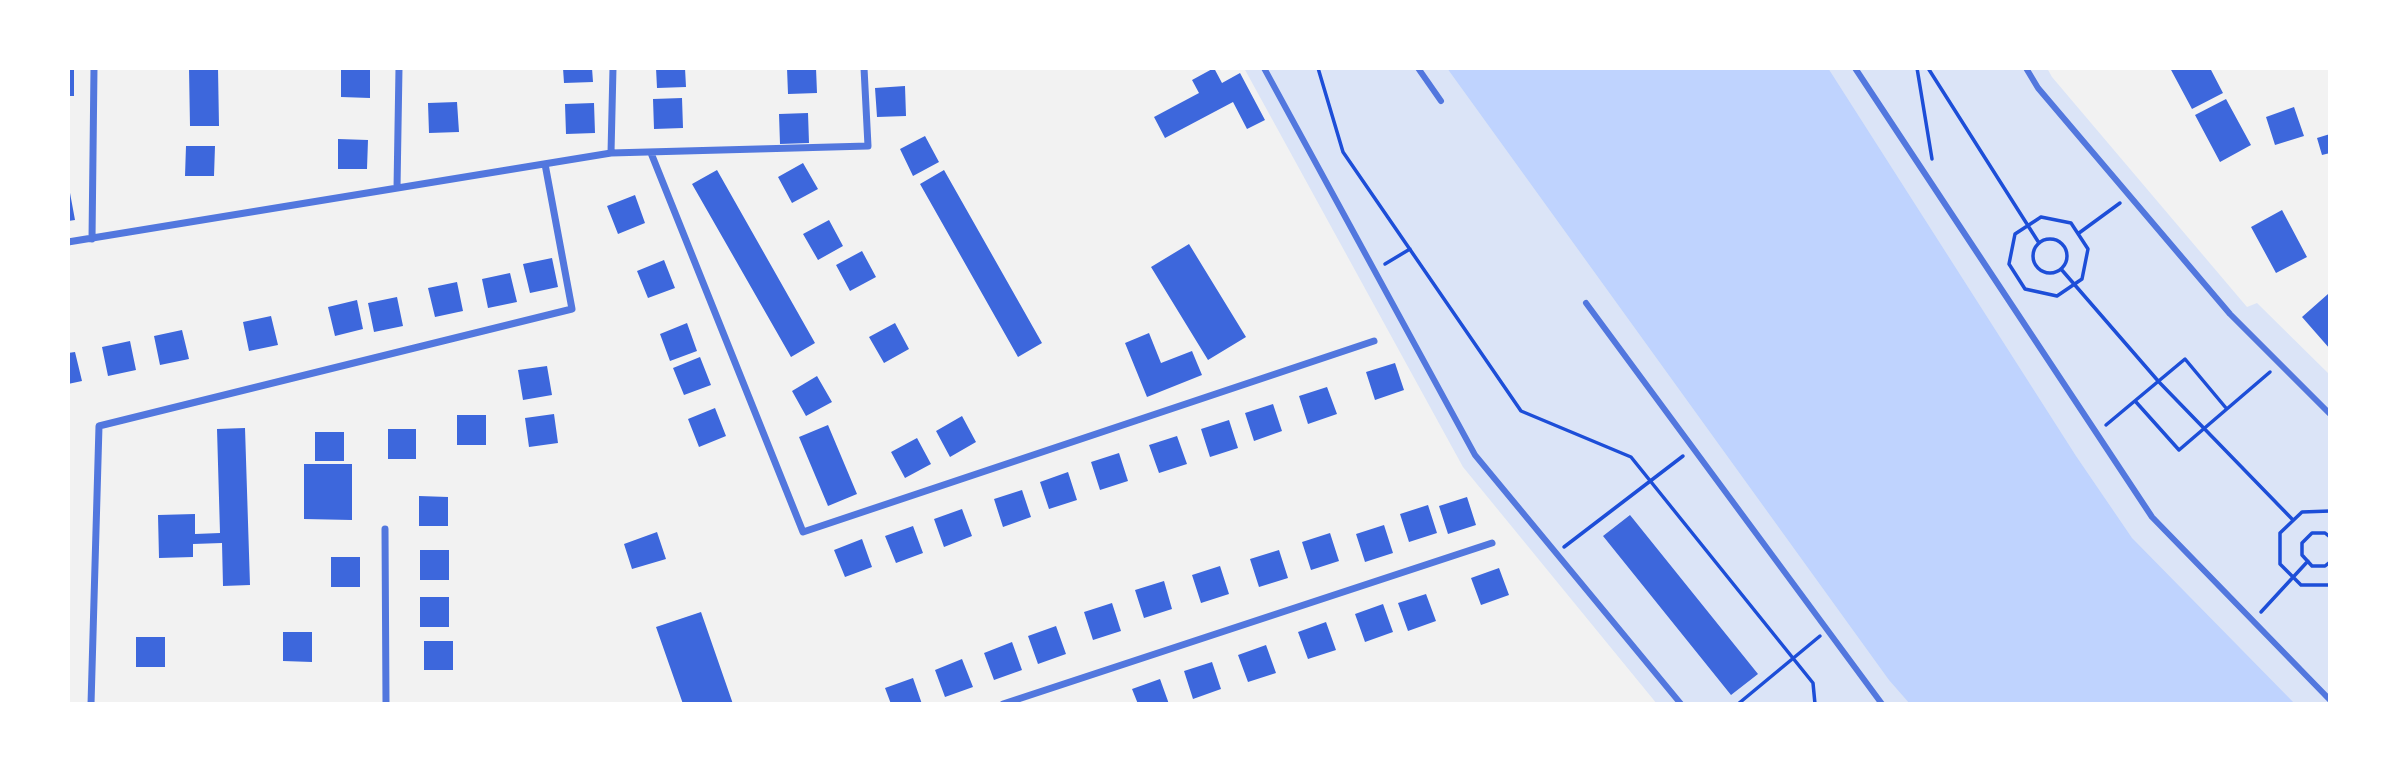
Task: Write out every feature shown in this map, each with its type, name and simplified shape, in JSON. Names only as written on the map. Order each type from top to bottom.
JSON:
[{"type":"street","points":[[92,239],[93,68]]},
{"type":"street","points":[[397,188],[399,68]]},
{"type":"street","points":[[611,153],[613,68]]},
{"type":"street","points":[[68,242],[611,153],[868,146],[864,68]]},
{"type":"street","points":[[1264,68],[1475,455],[1681,704]]},
{"type":"street","points":[[1418,68],[1441,101]]},
{"type":"street","points":[[1855,68],[2152,517],[2330,700]]},
{"type":"street","points":[[2026,68],[2038,88],[2230,314],[2330,414]]},
{"type":"street","points":[[651,153],[803,532],[1374,341]]},
{"type":"street","points":[[91,704],[99,426],[572,309],[545,164]]},
{"type":"street","points":[[1586,303],[1882,704]]},
{"type":"street","points":[[385,529],[386,704]]},
{"type":"street","points":[[1003,704],[1492,543]]},
{"type":"path","points":[[1318,68],[1343,152],[1521,411],[1631,457],[1813,682],[1815,704]]},
{"type":"path","points":[[1917,68],[1934,170]]},
{"type":"path","points":[[1928,68],[2039,243]]},
{"type":"path","points":[[2079,233],[2129,196]]},
{"type":"path","points":[[2041,217],[2071,223],[2088,249],[2082,279],[2057,296],[2025,289],[2009,264],[2015,234],[2027,226],[2041,217]]},
{"type":"path","points":[[2047,239],[2060,241],[2067,253],[2065,266],[2061,269],[2053,274],[2040,271],[2032,259],[2035,247],[2047,239]]},
{"type":"path","points":[[1374,270],[1410,249]]},
{"type":"path","points":[[2061,269],[2072,285],[2159,382],[2293,520]]},
{"type":"path","points":[[2096,433],[2185,359],[2227,409]]},
{"type":"path","points":[[2136,402],[2179,450],[2279,363]]},
{"type":"path","points":[[1556,553],[1693,449]]},
{"type":"path","points":[[2330,511],[2302,512],[2280,533],[2280,564],[2301,585],[2330,585]]},
{"type":"path","points":[[2330,537],[2325,533],[2312,533],[2302,543],[2302,555],[2312,566],[2325,566],[2330,562]]},
{"type":"path","points":[[2253,621],[2308,561]]},
{"type":"path","points":[[1738,704],[1827,631]]},
{"type":"shaded area","points":[[1244,68],[2047,68],[2247,307],[2257,303],[2330,375],[2330,704],[1657,704],[1463,467]]},
{"type":"water","points":[[1447,68],[1828,68],[2076,456],[2132,538],[2295,704],[1910,704],[1889,680]]},
{"type":"building","points":[[68,68],[74,68],[74,96],[68,96]]},
{"type":"building","points":[[189,68],[218,68],[219,126],[190,126]]},
{"type":"building","points":[[341,68],[370,68],[370,98],[341,97]]},
{"type":"building","points":[[563,68],[592,68],[593,82],[564,83]]},
{"type":"building","points":[[656,68],[685,68],[686,87],[657,88]]},
{"type":"building","points":[[787,68],[816,68],[817,93],[788,94]]},
{"type":"building","points":[[1214,68],[1222,83],[1240,73],[1265,120],[1247,129],[1233,102],[1165,138],[1154,117],[1199,93],[1192,80]]},
{"type":"building","points":[[2170,68],[2210,68],[2223,93],[2192,109]]},
{"type":"building","points":[[905,86],[906,116],[877,117],[875,88]]},
{"type":"building","points":[[682,98],[683,128],[654,129],[653,99]]},
{"type":"building","points":[[2226,99],[2251,145],[2220,162],[2195,115]]},
{"type":"building","points":[[457,102],[459,132],[429,133],[428,103]]},
{"type":"building","points":[[594,103],[595,133],[566,134],[565,104]]},
{"type":"building","points":[[2294,107],[2304,136],[2275,145],[2266,117]]},
{"type":"building","points":[[808,113],[809,143],[780,144],[779,114]]},
{"type":"building","points":[[2330,134],[2330,153],[2322,155],[2317,138]]},
{"type":"building","points":[[925,136],[939,162],[913,176],[900,149]]},
{"type":"building","points":[[338,139],[368,140],[367,169],[338,169]]},
{"type":"building","points":[[186,146],[215,146],[214,176],[185,176]]},
{"type":"building","points":[[803,163],[818,189],[792,203],[778,177]]},
{"type":"building","points":[[717,170],[815,343],[791,357],[692,184]]},
{"type":"building","points":[[944,170],[1042,343],[1018,357],[920,184]]},
{"type":"building","points":[[68,182],[75,220],[68,221]]},
{"type":"building","points":[[635,195],[645,223],[618,234],[607,206]]},
{"type":"building","points":[[2282,210],[2307,257],[2276,273],[2251,227]]},
{"type":"building","points":[[829,220],[843,246],[818,260],[803,234]]},
{"type":"building","points":[[1189,244],[1246,337],[1208,360],[1151,267]]},
{"type":"building","points":[[862,251],[876,277],[850,291],[836,265]]},
{"type":"building","points":[[552,258],[558,287],[530,293],[523,264]]},
{"type":"building","points":[[664,260],[675,288],[648,298],[637,271]]},
{"type":"building","points":[[510,273],[517,302],[488,308],[482,279]]},
{"type":"building","points":[[457,282],[463,311],[435,317],[428,288]]},
{"type":"building","points":[[2328,294],[2330,296],[2330,349],[2302,317]]},
{"type":"building","points":[[397,297],[403,326],[374,332],[368,303]]},
{"type":"building","points":[[357,300],[363,329],[335,336],[328,307]]},
{"type":"building","points":[[271,316],[278,345],[249,351],[243,322]]},
{"type":"building","points":[[687,323],[697,351],[670,361],[660,334]]},
{"type":"building","points":[[895,323],[909,349],[884,363],[869,337]]},
{"type":"building","points":[[182,330],[189,359],[160,365],[154,336]]},
{"type":"building","points":[[1149,333],[1161,363],[1192,351],[1202,375],[1147,397],[1125,343]]},
{"type":"building","points":[[130,341],[136,370],[108,376],[102,347]]},
{"type":"building","points":[[75,352],[82,381],[68,384],[68,353]]},
{"type":"building","points":[[700,357],[711,385],[684,395],[673,368]]},
{"type":"building","points":[[1395,363],[1404,390],[1375,400],[1366,372]]},
{"type":"building","points":[[547,366],[552,395],[523,400],[518,370]]},
{"type":"building","points":[[817,376],[832,402],[806,416],[792,391]]},
{"type":"building","points":[[1327,387],[1337,414],[1308,424],[1299,396]]},
{"type":"building","points":[[1273,404],[1282,431],[1254,441],[1245,413]]},
{"type":"building","points":[[715,408],[726,436],[699,447],[688,419]]},
{"type":"building","points":[[554,414],[558,443],[529,447],[525,418]]},
{"type":"building","points":[[457,415],[486,415],[486,445],[457,445]]},
{"type":"building","points":[[962,416],[976,442],[950,457],[936,431]]},
{"type":"building","points":[[1229,420],[1238,448],[1210,457],[1201,429]]},
{"type":"building","points":[[828,425],[857,494],[828,506],[799,437]]},
{"type":"building","points":[[245,428],[250,585],[223,586],[222,543],[193,544],[193,557],[159,558],[158,515],[195,514],[195,534],[220,533],[217,429]]},
{"type":"building","points":[[388,429],[416,429],[416,459],[388,459]]},
{"type":"building","points":[[315,432],[344,432],[344,461],[315,461]]},
{"type":"building","points":[[1177,436],[1187,464],[1159,473],[1149,445]]},
{"type":"building","points":[[917,438],[931,464],[905,478],[891,452]]},
{"type":"building","points":[[1119,453],[1128,481],[1100,490],[1091,462]]},
{"type":"building","points":[[304,464],[352,464],[352,520],[304,519]]},
{"type":"building","points":[[1068,472],[1077,500],[1049,509],[1040,482]]},
{"type":"building","points":[[1022,490],[1031,517],[1003,527],[994,499]]},
{"type":"building","points":[[419,496],[448,497],[448,526],[419,526]]},
{"type":"building","points":[[1467,497],[1476,525],[1448,534],[1439,506]]},
{"type":"building","points":[[1428,505],[1437,533],[1409,542],[1400,514]]},
{"type":"building","points":[[962,509],[972,536],[944,547],[934,519]]},
{"type":"building","points":[[1630,515],[1758,674],[1731,695],[1603,536]]},
{"type":"building","points":[[1384,525],[1393,553],[1365,562],[1356,534]]},
{"type":"building","points":[[913,526],[923,553],[896,563],[885,536]]},
{"type":"building","points":[[657,532],[666,559],[632,569],[624,544]]},
{"type":"building","points":[[1330,533],[1339,561],[1311,570],[1302,542]]},
{"type":"building","points":[[862,539],[872,567],[845,577],[834,550]]},
{"type":"building","points":[[420,550],[449,550],[449,580],[420,580]]},
{"type":"building","points":[[1279,550],[1288,578],[1259,587],[1250,559]]},
{"type":"building","points":[[331,557],[360,557],[360,587],[331,587]]},
{"type":"building","points":[[1220,566],[1229,594],[1201,603],[1192,575]]},
{"type":"building","points":[[1499,568],[1509,595],[1481,605],[1471,578]]},
{"type":"building","points":[[1164,581],[1172,609],[1144,618],[1135,590]]},
{"type":"building","points":[[1426,594],[1436,621],[1408,631],[1398,603]]},
{"type":"building","points":[[420,597],[449,597],[449,627],[420,627]]},
{"type":"building","points":[[1112,603],[1121,631],[1093,640],[1084,612]]},
{"type":"building","points":[[1383,604],[1393,632],[1365,642],[1355,614]]},
{"type":"building","points":[[701,612],[733,704],[683,704],[656,627]]},
{"type":"building","points":[[1326,622],[1336,650],[1308,659],[1298,632]]},
{"type":"building","points":[[1056,626],[1066,654],[1038,664],[1028,636]]},
{"type":"building","points":[[283,632],[312,632],[312,662],[283,661]]},
{"type":"building","points":[[136,637],[165,637],[165,667],[136,667]]},
{"type":"building","points":[[424,641],[453,641],[453,670],[424,670]]},
{"type":"building","points":[[1012,642],[1022,670],[994,680],[984,653]]},
{"type":"building","points":[[1266,645],[1276,673],[1248,682],[1238,655]]},
{"type":"building","points":[[962,659],[973,687],[945,697],[935,670]]},
{"type":"building","points":[[1212,662],[1221,689],[1193,699],[1184,671]]},
{"type":"building","points":[[913,678],[922,704],[891,704],[885,688]]},
{"type":"building","points":[[1160,679],[1169,704],[1138,704],[1132,689]]}]
